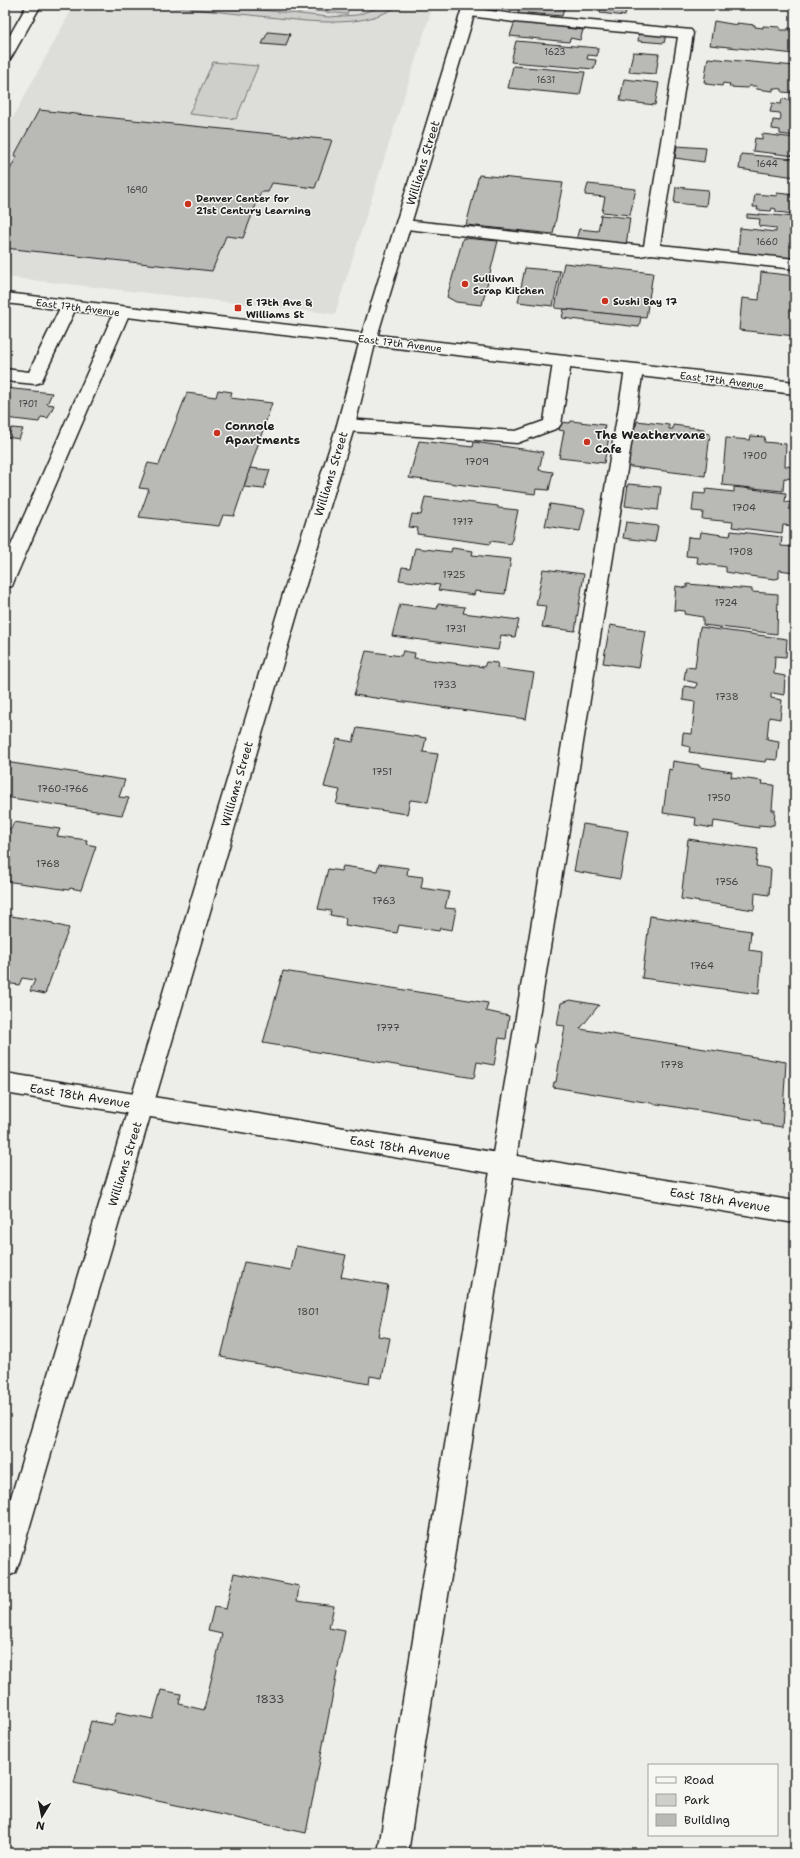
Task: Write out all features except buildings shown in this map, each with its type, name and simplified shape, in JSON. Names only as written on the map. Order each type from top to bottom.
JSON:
[{"type":"street","points":[[5,56],[34,5]]},
{"type":"street","points":[[469,8],[514,18],[686,33],[651,249]]},
{"type":"street","name":"Williams Street","points":[[5,1563],[292,598],[346,425],[368,340],[469,8]]},
{"type":"street","points":[[404,225],[640,251],[651,249],[795,264]]},
{"type":"street","name":"East 17th Avenue","points":[[5,298],[562,363],[795,388]]},
{"type":"street","points":[[5,375],[35,378],[68,306]]},
{"type":"street","points":[[5,581],[122,312]]},
{"type":"street","points":[[346,425],[518,436],[552,424],[562,363]]},
{"type":"street","points":[[393,1853],[503,1165],[634,370]]},
{"type":"street","name":"East 18th Avenue","points":[[5,1083],[795,1212]]},
{"type":"shaded area","name":"Denver Center for 21st Century Learning","points":[[74,5],[433,5],[335,314],[5,277],[5,132]]},
{"type":"green space","points":[[155,5],[212,5],[329,17],[357,15],[386,5],[399,5],[389,11],[366,19],[330,22],[306,21]]},
{"type":"green space","points":[[249,5],[350,5],[347,14]]},
{"type":"green space","points":[[213,62],[258,66],[236,119],[189,114]]},
{"type":"place","name":"Denver Center for 21st Century Learning","points":[[188,204]]},
{"type":"place","name":"Sullivan Scrap Kitchen","points":[[465,284]]},
{"type":"place","name":"Sushi Bay 17","points":[[605,301]]},
{"type":"place","name":"E 17th Ave & Williams St","points":[[238,308]]},
{"type":"place","name":"Connole Apartments","points":[[217,433]]},
{"type":"place","name":"The Weathervane Cafe","points":[[587,442]]}]
